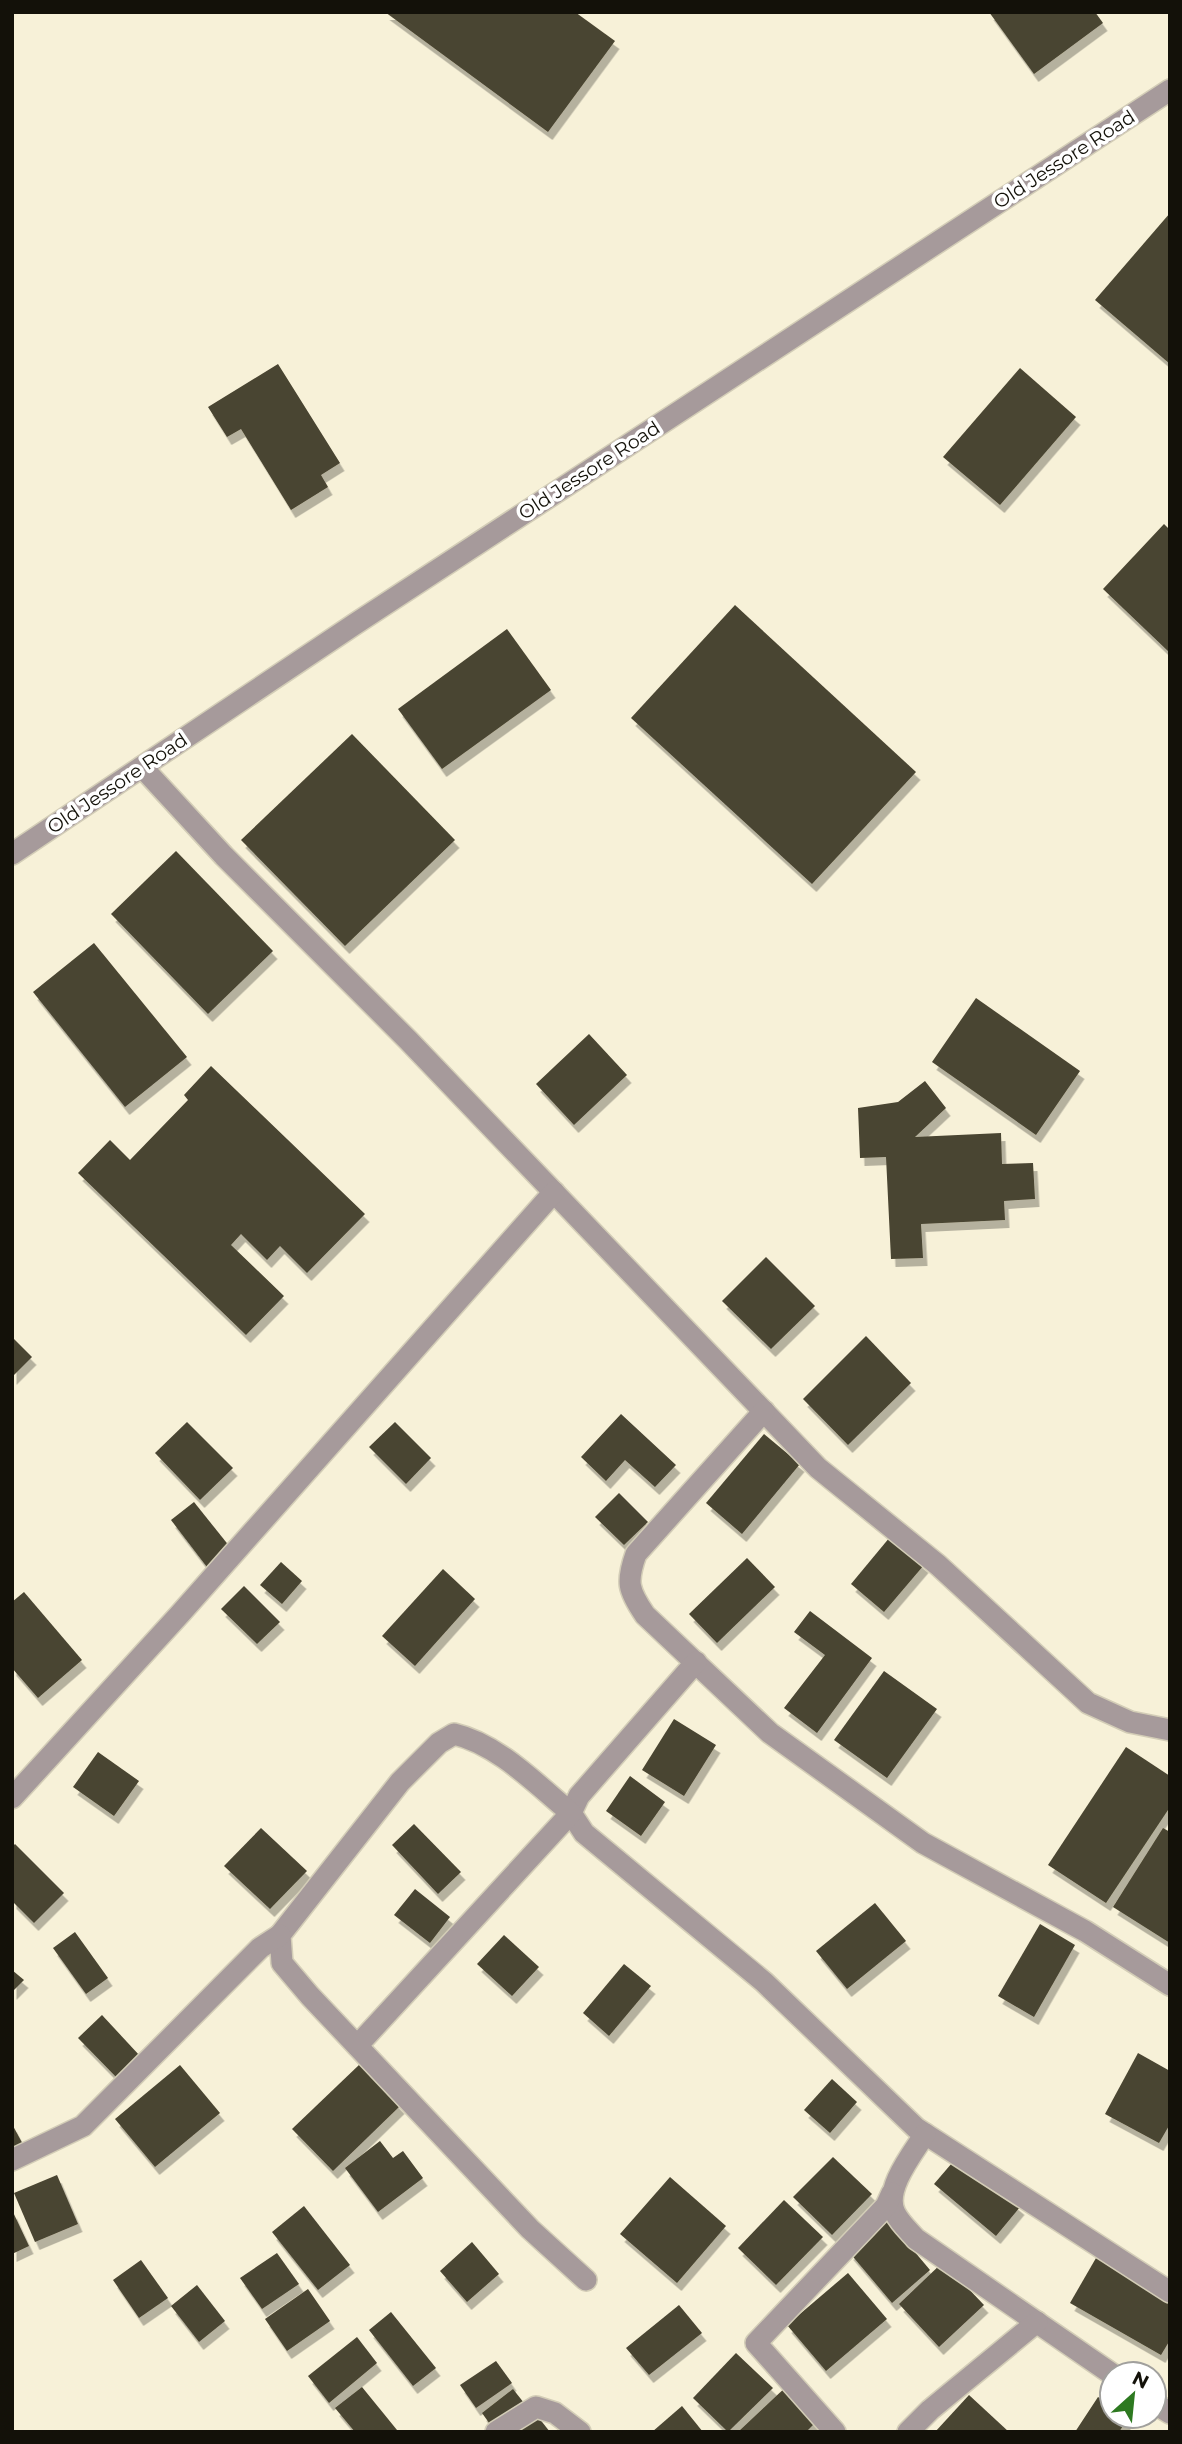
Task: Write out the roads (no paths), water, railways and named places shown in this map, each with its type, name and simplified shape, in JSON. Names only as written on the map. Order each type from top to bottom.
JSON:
[{"type":"street","name":"Old Jessore Road","points":[[12,854],[366,616],[1170,90]]},
{"type":"street","points":[[142,767],[223,856],[408,1040],[818,1468],[938,1565],[1088,1703],[1130,1722],[1167,1726]]},
{"type":"street","points":[[12,1798],[554,1192]]},
{"type":"street","points":[[764,1411],[636,1554],[628,1575],[632,1595],[645,1615],[770,1733],[923,1843],[1084,1931],[1170,1985]]},
{"type":"street","points":[[357,2046],[571,1813],[579,1796],[696,1662]]},
{"type":"street","points":[[12,2160],[83,2126],[260,1948],[280,1935],[400,1782],[439,1743],[454,1734],[473,1738],[489,1748],[571,1813],[583,1833],[764,1982],[916,2128],[1170,2292]]},
{"type":"street","points":[[280,1935],[282,1963],[530,2229],[586,2280]]},
{"type":"street","points":[[835,2432],[756,2343],[886,2206],[902,2170],[925,2134]]},
{"type":"street","points":[[892,2193],[893,2211],[916,2239],[1098,2364]]},
{"type":"street","points":[[908,2432],[930,2410],[1037,2322]]},
{"type":"street","points":[[495,2432],[536,2407],[555,2413],[580,2432]]}]
